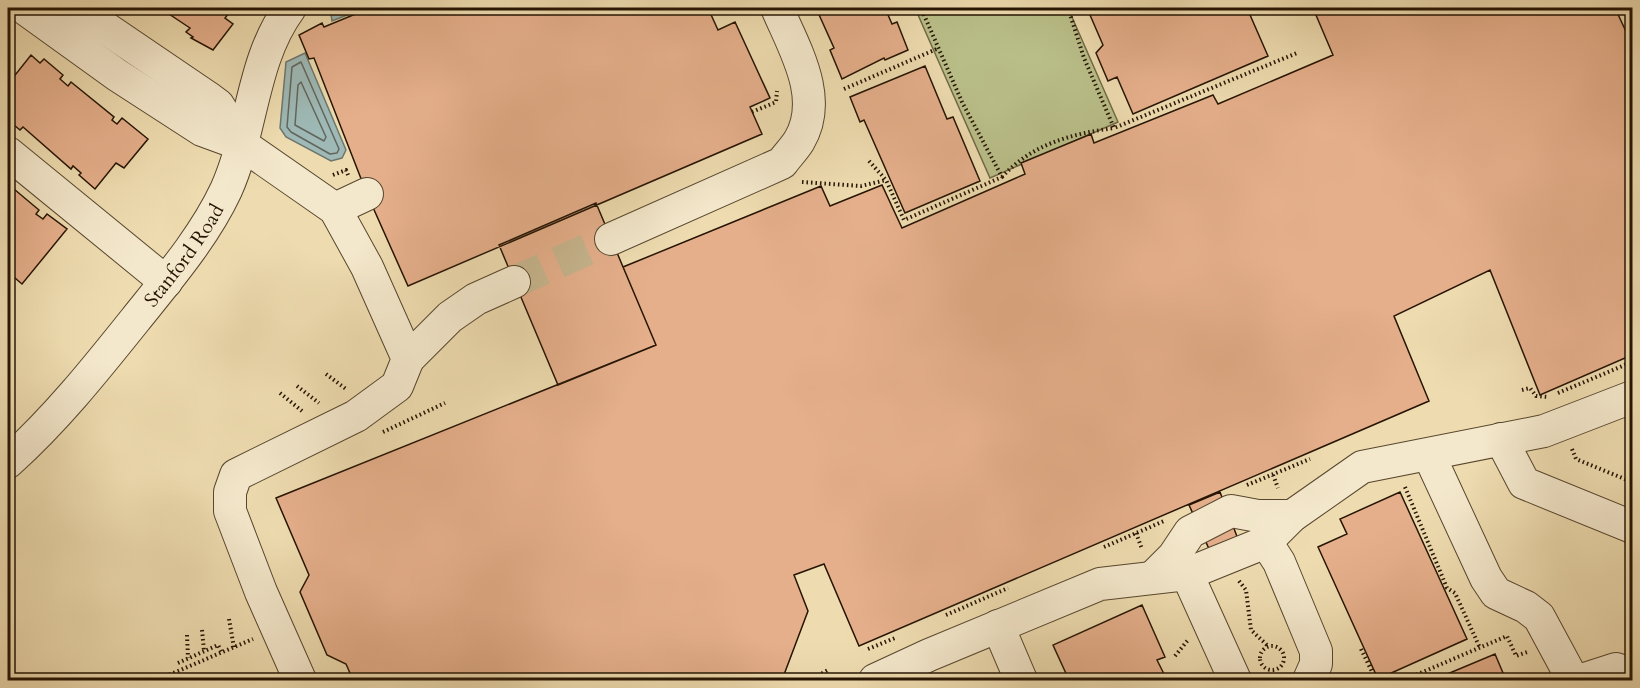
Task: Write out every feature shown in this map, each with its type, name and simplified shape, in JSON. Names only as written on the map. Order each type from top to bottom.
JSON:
[{"type":"street","points":[[24,8],[117,75],[202,130],[243,145],[335,209],[367,267],[408,359]]},
{"type":"street","points":[[76,8],[218,105],[243,145]]},
{"type":"street","name":"Stanford Road","points":[[8,462],[35,438],[166,282],[225,191],[243,145],[266,50],[277,25],[290,8]]},
{"type":"street","points":[[611,239],[782,163],[800,140],[811,106],[804,72],[777,8]]},
{"type":"street","points":[[8,153],[166,282]]},
{"type":"street","points":[[335,209],[367,194]]},
{"type":"street","points":[[300,681],[230,511],[230,492],[236,475],[356,416],[397,386],[408,359],[450,317],[476,299],[514,282]]},
{"type":"street","points":[[1150,567],[1187,574],[1266,542],[1292,516],[1362,467],[1501,440],[1563,425],[1632,397]]},
{"type":"street","points":[[1501,440],[1524,483],[1632,527]]},
{"type":"street","points":[[1428,455],[1486,578],[1496,593],[1526,607],[1539,617],[1573,681]]},
{"type":"street","points":[[875,681],[998,626],[1174,556],[1190,532],[1232,511],[1258,516],[1292,516]]},
{"type":"street","points":[[1266,542],[1279,562],[1316,651],[1316,664],[1295,679]]},
{"type":"street","points":[[1187,574],[1235,681]]},
{"type":"street","points":[[998,626],[1021,681]]},
{"type":"street","points":[[1582,681],[1616,669],[1632,675]]},
{"type":"path","points":[[921,8],[962,102],[1002,177]]},
{"type":"path","points":[[1068,8],[1084,58],[1114,128]]},
{"type":"path","points":[[844,89],[939,48]]},
{"type":"path","points":[[869,161],[886,180],[904,220],[1002,177],[1016,162],[1052,141],[1079,133],[1114,128],[1297,52]]},
{"type":"path","points":[[752,112],[776,102],[777,91]]},
{"type":"path","points":[[1052,141],[1056,149]]},
{"type":"path","points":[[802,182],[861,186],[886,180]]},
{"type":"path","points":[[1522,390],[1530,388],[1536,396],[1544,399],[1632,362]]},
{"type":"path","points":[[326,374],[349,391]]},
{"type":"path","points":[[297,386],[319,403]]},
{"type":"path","points":[[280,393],[302,411]]},
{"type":"path","points":[[377,435],[445,403]]},
{"type":"path","points":[[1570,443],[1576,459],[1632,482]]},
{"type":"path","points":[[1245,486],[1310,459]]},
{"type":"path","points":[[1405,487],[1448,588],[1455,593],[1480,648]]},
{"type":"path","points":[[1104,547],[1169,519]]},
{"type":"path","points":[[1136,533],[1150,567]]},
{"type":"path","points":[[1234,573],[1246,590],[1251,630],[1268,646],[1280,647],[1284,654],[1284,662],[1277,669],[1270,670],[1261,662],[1262,651],[1268,646]]},
{"type":"path","points":[[1229,582],[1246,575]]},
{"type":"path","points":[[229,619],[234,648]]},
{"type":"path","points":[[202,630],[204,651]]},
{"type":"path","points":[[187,635],[188,658]]},
{"type":"path","points":[[157,681],[262,635]]},
{"type":"path","points":[[1404,681],[1507,636],[1516,656],[1524,653]]},
{"type":"path","points":[[178,663],[218,645],[222,653]]},
{"type":"path","points":[[1361,649],[1376,681]]},
{"type":"path","points":[[1277,669],[1295,679]]},
{"type":"path","points":[[810,681],[828,670]]},
{"type":"green space","points":[[915,8],[1068,8],[1118,122],[990,178]]},
{"type":"water","points":[[336,8],[365,8],[332,21],[331,14]]},
{"type":"water","points":[[305,53],[346,150],[342,158],[331,161],[286,137],[280,128],[286,62]]},
{"type":"building","points":[[160,8],[233,8],[225,18],[233,24],[213,50],[191,38],[193,37],[186,32],[190,28]]},
{"type":"building","points":[[370,8],[708,8],[718,30],[735,22],[770,98],[750,107],[762,134],[408,286],[367,194],[314,58],[309,59],[299,35],[322,23],[324,27]]},
{"type":"building","points":[[816,8],[885,8],[892,24],[897,22],[908,50],[885,60],[884,58],[842,79],[830,50],[834,48]]},
{"type":"building","points":[[1087,8],[1247,8],[1268,56],[1133,114],[1117,77],[1108,81],[1096,53],[1103,45]]},
{"type":"building","points":[[1313,8],[1615,8],[1630,40],[1632,39],[1632,355],[1540,395],[1490,270],[1394,316],[1429,401],[859,646],[824,564],[794,575],[808,611],[782,680],[353,680],[346,664],[327,655],[300,592],[309,575],[276,498],[656,345],[623,267],[821,186],[830,206],[882,185],[902,228],[1025,174],[1021,163],[1091,134],[1094,143],[1213,95],[1218,104],[1333,55]]},
{"type":"building","points":[[31,55],[40,63],[44,59],[63,75],[60,79],[68,86],[71,82],[114,117],[112,120],[117,124],[122,118],[148,139],[124,168],[116,163],[95,189],[79,175],[81,173],[73,166],[71,169],[23,127],[20,130],[8,120],[8,84]]},
{"type":"building","points":[[925,66],[947,119],[953,117],[980,181],[905,213],[864,120],[860,122],[850,97]]},
{"type":"building","points":[[8,184],[39,210],[36,214],[43,219],[47,214],[67,229],[22,284],[8,272]]},
{"type":"building","points":[[596,203],[656,345],[558,385],[499,245]]},
{"type":"building","points":[[1220,492],[1238,539],[1210,551],[1189,505]]},
{"type":"building","points":[[1400,492],[1467,639],[1378,679],[1318,547],[1347,534],[1340,519]]},
{"type":"building","points":[[1142,605],[1165,657],[1157,660],[1167,680],[1069,680],[1053,645]]},
{"type":"building","points":[[1495,654],[1506,680],[1433,680]]},
{"type":"tunnel","points":[[514,282],[611,239]]}]
